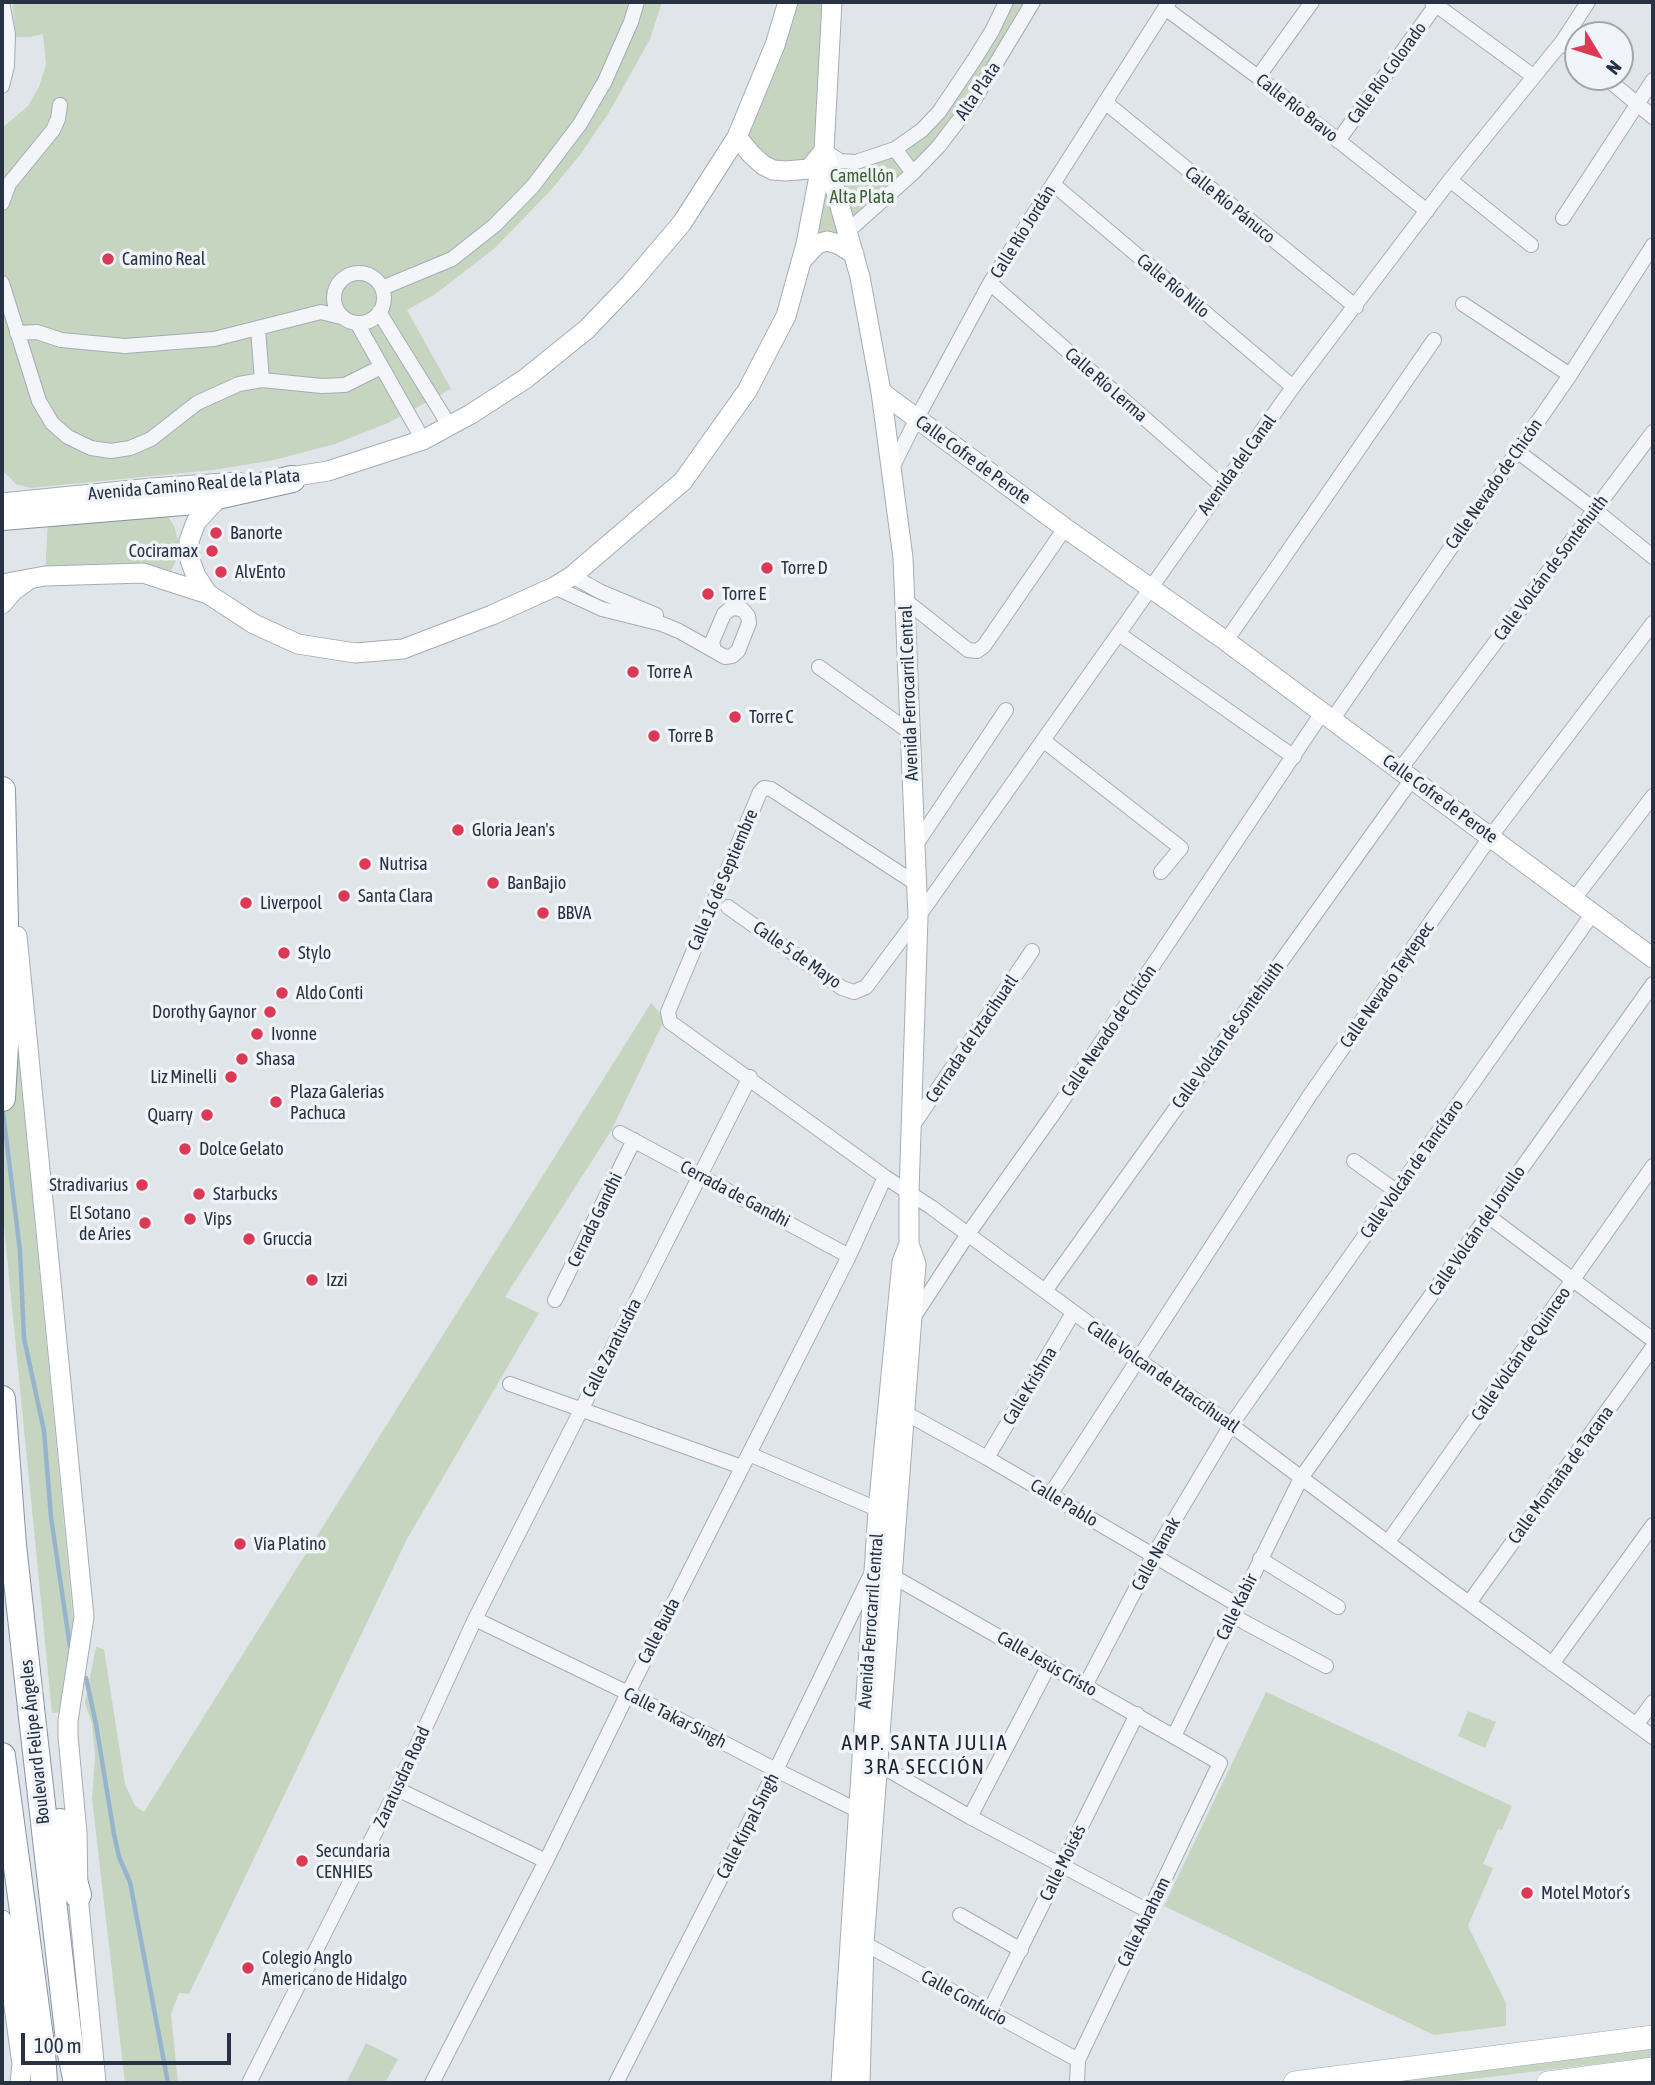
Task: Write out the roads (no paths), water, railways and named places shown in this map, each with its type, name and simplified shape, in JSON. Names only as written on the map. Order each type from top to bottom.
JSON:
[{"type":"highway","points":[[6,505],[219,497],[292,479]]},
{"type":"highway","points":[[2,787],[7,1012],[2,1098]]},
{"type":"highway","name":"Boulevard Felipe Ángeles","points":[[2,1399],[13,1545],[77,2083]]},
{"type":"highway","points":[[21,1614],[37,1660],[63,1841],[78,1895]]},
{"type":"highway","name":"Boulevard Felipe Ángeles","points":[[2,1756],[44,2083]]},
{"type":"main road","name":"Avenida Camino Real de la Plata","points":[[6,505],[152,488],[292,479],[328,471],[423,440],[525,379],[587,328],[631,283],[682,223],[737,137],[775,45],[789,2]]},
{"type":"main road","points":[[2,583],[45,576],[143,573],[208,594],[254,624],[298,644],[355,653],[403,649],[492,615],[572,576],[683,481],[747,391],[786,316],[801,261],[824,150],[832,2]]},
{"type":"main road","points":[[737,137],[751,154],[773,170],[809,169],[824,150]]},
{"type":"main road","name":"Avenida Ferrocarril Central","points":[[824,150],[860,277],[881,393],[891,471],[906,601],[918,917],[909,1193],[909,1244],[916,1264],[912,1320],[896,1408],[887,1512],[875,1566],[870,1760],[857,1940],[841,2083]]},
{"type":"main road","points":[[801,261],[817,244],[827,241],[854,254]]},
{"type":"main road","name":"Calle Cofre de Perote","points":[[881,393],[1226,640],[1653,958]]},
{"type":"main road","points":[[208,594],[196,576],[190,560],[189,541],[196,522],[219,497]]},
{"type":"main road","points":[[2,604],[6,597],[29,579]]},
{"type":"main road","points":[[2,787],[84,1617],[68,1721],[77,1833],[78,1895],[96,2083]]},
{"type":"main road","name":"Avenida Ferrocarril Central","points":[[896,1408],[894,1347],[902,1262],[909,1244]]},
{"type":"main road","name":"Avenida Ferrocarril Central","points":[[870,1760],[893,1576],[887,1512]]},
{"type":"main road","points":[[2,1920],[22,2077]]},
{"type":"main road","name":"Avenida Ferrocarril Central","points":[[857,1940],[860,2083]]},
{"type":"main road","points":[[1295,2083],[1653,2037]]},
{"type":"main road","points":[[94,2062],[102,2083]]},
{"type":"main road","points":[[1548,2083],[1588,2080],[1653,2069]]},
{"type":"street","points":[[2,2],[8,34],[8,66],[2,86]]},
{"type":"street","points":[[382,288],[452,259],[495,225],[533,186],[580,124],[605,81],[637,2]]},
{"type":"street","name":"Alta Plata","points":[[824,150],[840,161],[856,162],[895,149],[922,130],[939,112],[992,31],[1006,2]]},
{"type":"street","name":"Alta Plata","points":[[848,231],[914,173],[939,146],[974,100],[1033,2]]},
{"type":"street","points":[[1258,77],[1312,2]]},
{"type":"street","name":"Avenida del Canal","points":[[1571,21],[1572,2]]},
{"type":"street","name":"Avenida del Canal","points":[[1575,21],[1588,2]]},
{"type":"street","points":[[1434,3],[1533,76]]},
{"type":"street","name":"Calle Río Colorado","points":[[1338,141],[1434,3]]},
{"type":"street","name":"Calle Río Bravo","points":[[1166,5],[1427,211]]},
{"type":"street","name":"Calle Río Jordán","points":[[891,471],[990,284],[1166,5]]},
{"type":"street","name":"Avenida del Canal","points":[[918,917],[1293,387],[1450,180],[1564,38]]},
{"type":"street","points":[[1563,218],[1653,80]]},
{"type":"street","points":[[1622,91],[1653,117]]},
{"type":"street","name":"Calle Río Pánuco","points":[[1105,102],[1356,307]]},
{"type":"street","points":[[2,203],[9,184],[53,130],[60,105]]},
{"type":"street","points":[[895,149],[914,173]]},
{"type":"street","points":[[1450,180],[1531,245]]},
{"type":"street","name":"Calle Río Nilo","points":[[1053,184],[1293,387]]},
{"type":"street","name":"Calle Nevado de Chicón","points":[[894,1347],[968,1234],[1056,1110],[1294,757],[1327,717],[1570,375],[1653,245]]},
{"type":"street","points":[[17,333],[37,332],[61,340],[125,346],[214,339],[321,312],[357,323],[365,322],[379,312],[383,304],[382,288],[372,276],[356,273],[342,279],[334,291],[334,301],[341,317]]},
{"type":"street","points":[[2,283],[39,401],[51,423],[68,437],[91,448],[111,451],[130,448],[151,439],[197,403],[239,384],[262,380],[322,386],[345,385],[381,367]]},
{"type":"street","name":"Calle Río Lerma","points":[[990,284],[1222,486]]},
{"type":"street","points":[[1463,304],[1570,375]]},
{"type":"street","points":[[379,312],[449,425]]},
{"type":"street","points":[[357,323],[423,440]]},
{"type":"street","points":[[258,329],[262,380]]},
{"type":"street","points":[[1226,640],[1434,340]]},
{"type":"street","name":"Calle Volcán de Sontehuith","points":[[1045,1291],[1406,775],[1653,432]]},
{"type":"street","points":[[1517,451],[1653,557]]},
{"type":"street","points":[[906,601],[968,650],[977,651],[984,646],[1065,527]]},
{"type":"street","points":[[554,587],[601,609],[662,624],[714,644],[572,576]]},
{"type":"street","name":"Calle Nevado Teytepec","points":[[1137,1359],[1310,1095],[1491,836],[1653,624]]},
{"type":"street","points":[[1119,634],[1294,757]]},
{"type":"street","points":[[819,667],[911,733]]},
{"type":"street","points":[[914,847],[1006,710]]},
{"type":"street","points":[[1044,741],[1181,848],[1161,872]]},
{"type":"street","name":"Calle 16 de Septiembre","points":[[670,1022],[668,1012],[760,792],[764,789],[771,789],[915,883]]},
{"type":"street","points":[[1574,899],[1653,796]]},
{"type":"street","name":"Calle 5 de Mayo","points":[[728,907],[842,988],[854,992],[866,987],[918,917]]},
{"type":"street","name":"Calle Volcán de Tancítaro","points":[[1231,1425],[1593,913]]},
{"type":"street","name":"Cerrrada de Iztacihuatl","points":[[911,1128],[1032,951]]},
{"type":"street","name":"Calle Volcán del Jorullo","points":[[1301,1478],[1653,984]]},
{"type":"street","name":"Calle Volcan de Iztaccíhuatl","points":[[670,1022],[1231,1425],[1653,1737]]},
{"type":"street","name":"Calle Zaratusdra","points":[[475,1619],[750,1077]]},
{"type":"street","name":"Cerrada de Gandhi","points":[[620,1133],[849,1256]]},
{"type":"street","name":"Cerrada Gandhi","points":[[555,1300],[634,1140]]},
{"type":"street","points":[[1354,1161],[1396,1191]]},
{"type":"street","name":"Calle Volcán de Quinceo","points":[[1388,1542],[1653,1166]]},
{"type":"street","name":"Calle Buda","points":[[432,2083],[849,1256],[885,1177]]},
{"type":"street","points":[[1488,1216],[1653,1340]]},
{"type":"street","name":"Calle Krishna","points":[[987,1458],[1073,1313]]},
{"type":"street","name":"Calle Montaña de Tacana","points":[[1469,1603],[1653,1347]]},
{"type":"street","points":[[1050,1495],[1137,1359]]},
{"type":"street","points":[[510,1384],[746,1461],[887,1512]]},
{"type":"street","name":"Calle Pablo","points":[[896,1408],[1153,1556],[1326,1666]]},
{"type":"street","name":"Calle Nanak","points":[[1085,1686],[1153,1556],[1231,1425]]},
{"type":"street","name":"Calle Kabir","points":[[1174,1736],[1301,1478]]},
{"type":"street","points":[[1552,1664],[1653,1525]]},
{"type":"street","points":[[1260,1559],[1338,1607]]},
{"type":"street","name":"Calle Jesús Cristo","points":[[875,1566],[1220,1763]]},
{"type":"street","name":"Calle Kirpal Singh","points":[[616,2083],[776,1770],[875,1566]]},
{"type":"street","name":"Calle Takar Singh","points":[[475,1619],[866,1814]]},
{"type":"street","name":"Zaratusdra Road","points":[[249,2083],[397,1789],[475,1619]]},
{"type":"street","points":[[970,1817],[1049,1665]]},
{"type":"street","points":[[1636,1725],[1653,1702]]},
{"type":"street","name":"Calle Moisés","points":[[989,2012],[1137,1714]]},
{"type":"street","points":[[870,1760],[970,1817],[1150,1912]]},
{"type":"street","name":"Calle Abraham","points":[[1076,2083],[1078,2060],[1220,1763]]},
{"type":"street","points":[[397,1789],[546,1861]]},
{"type":"street","points":[[960,1915],[1021,1950]]},
{"type":"street","name":"Calle Confucio","points":[[857,1940],[1078,2060]]},
{"type":"waterway","points":[[3,1112],[20,1251],[24,1338],[44,1431],[51,1517],[70,1647]]},
{"type":"waterway","points":[[86,1678],[114,1834],[119,1857],[130,1882],[168,2083]]},
{"type":"place","name":"Camino Real","points":[[108,259]]},
{"type":"place","name":"Banorte","points":[[216,533]]},
{"type":"place","name":"Cociramax","points":[[212,551]]},
{"type":"place","name":"Torre D","points":[[767,568]]},
{"type":"place","name":"AlvEnto","points":[[221,572]]},
{"type":"place","name":"Torre E","points":[[708,594]]},
{"type":"place","name":"Torre A","points":[[633,672]]},
{"type":"place","name":"Torre C","points":[[735,717]]},
{"type":"place","name":"Torre B","points":[[654,736]]},
{"type":"place","name":"Gloria Jean's","points":[[458,830]]},
{"type":"place","name":"Nutrisa","points":[[365,864]]},
{"type":"place","name":"BanBajio","points":[[493,883]]},
{"type":"place","name":"Santa Clara","points":[[344,896]]},
{"type":"place","name":"Liverpool","points":[[246,903]]},
{"type":"place","name":"BBVA","points":[[543,913]]},
{"type":"place","name":"Stylo","points":[[284,953]]},
{"type":"place","name":"Aldo Conti","points":[[282,993]]},
{"type":"place","name":"Dorothy Gaynor","points":[[270,1012]]},
{"type":"place","name":"Ivonne","points":[[257,1034]]},
{"type":"place","name":"Shasa","points":[[242,1059]]},
{"type":"place","name":"Liz Minelli","points":[[231,1077]]},
{"type":"place","name":"Plaza Galerias Pachuca","points":[[276,1102]]},
{"type":"place","name":"Quarry","points":[[207,1115]]},
{"type":"place","name":"Dolce Gelato","points":[[185,1149]]},
{"type":"place","name":"Stradivarius","points":[[142,1185]]},
{"type":"place","name":"Starbucks","points":[[199,1194]]},
{"type":"place","name":"Vips","points":[[190,1219]]},
{"type":"place","name":"El Sotano de Aries","points":[[145,1223]]},
{"type":"place","name":"Gruccia","points":[[249,1239]]},
{"type":"place","name":"Izzi","points":[[312,1280]]},
{"type":"place","name":"Vía Platino","points":[[240,1544]]},
{"type":"place","name":"Secundaria CENHIES","points":[[302,1861]]},
{"type":"place","name":"Motel Motor´s","points":[[1527,1893]]},
{"type":"place","name":"Colegio Anglo Americano de Hidalgo","points":[[248,1968]]},
{"type":"district","name":"AMP. SANTA JULIA 3RA SECCIÓN","points":[[925,1755]]},
{"type":"park label","name":"Camellón Alta Plata","points":[[862,186]]}]
